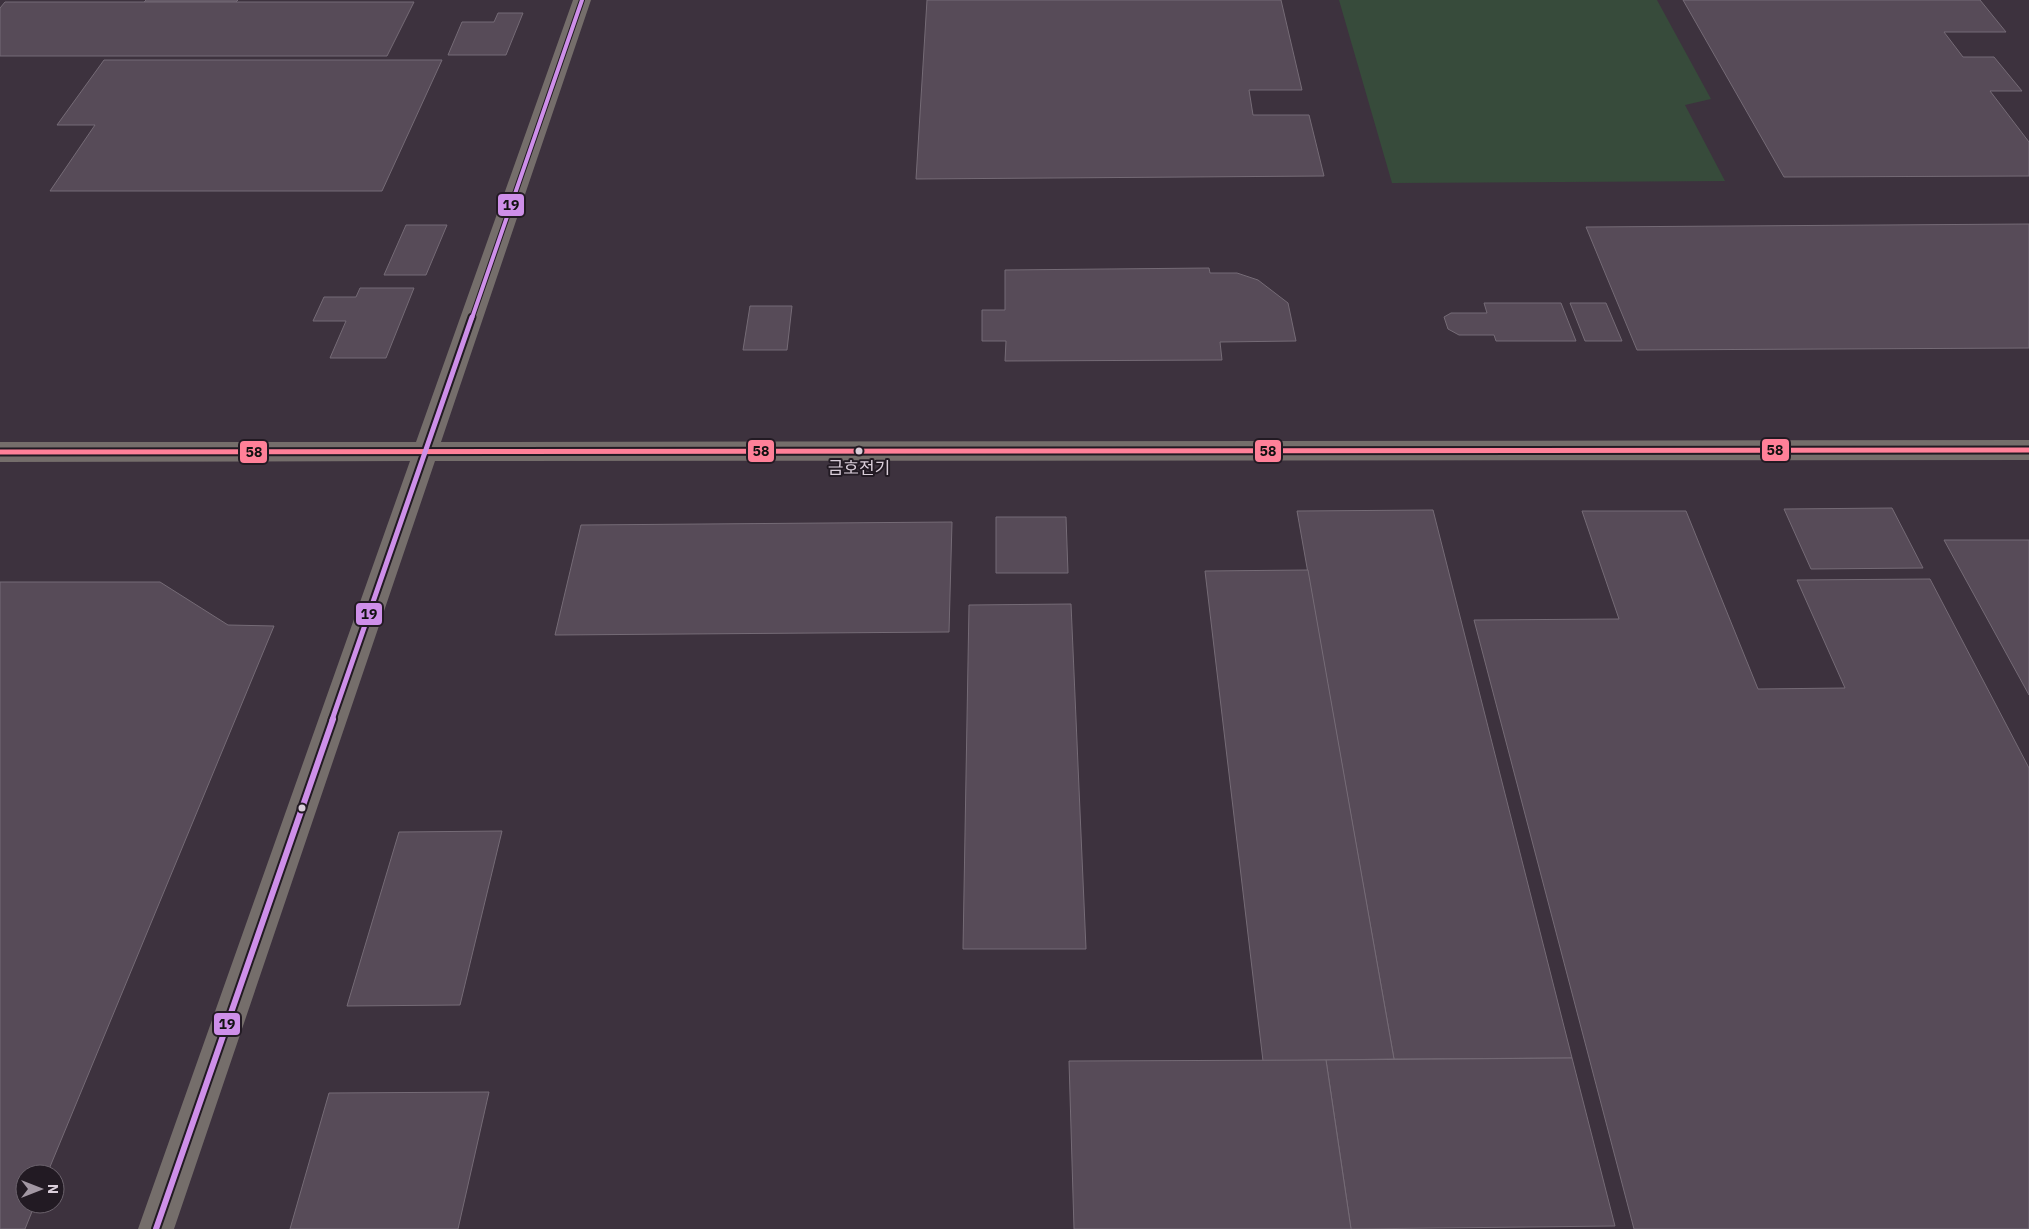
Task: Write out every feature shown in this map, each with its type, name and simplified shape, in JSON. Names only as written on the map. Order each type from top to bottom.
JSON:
[{"type":"street","points":[[156,1229],[582,0]]},
{"type":"street","points":[[0,452],[2029,450]]},
{"type":"green space","points":[[1339,0],[1657,0],[1711,99],[1685,105],[1725,181],[1392,183]]},
{"type":"building","points":[[146,0],[238,0],[236,2],[144,2]]},
{"type":"building","points":[[927,0],[1281,0],[1302,90],[1249,90],[1253,115],[1309,115],[1324,176],[916,179]]},
{"type":"building","points":[[1683,0],[1980,0],[2006,32],[1944,32],[1963,57],[1994,57],[2022,91],[1990,91],[2029,142],[2029,176],[1784,177]]},
{"type":"building","points":[[5,2],[414,2],[387,56],[0,56],[0,8]]},
{"type":"building","points":[[498,13],[523,13],[506,55],[448,55],[462,22],[494,22]]},
{"type":"building","points":[[104,60],[442,60],[382,191],[50,191],[95,125],[57,125]]},
{"type":"building","points":[[2029,224],[2029,348],[1637,350],[1586,227]]},
{"type":"building","points":[[406,225],[447,225],[426,275],[384,275]]},
{"type":"building","points":[[1209,268],[1210,273],[1237,273],[1258,280],[1288,303],[1296,341],[1220,342],[1222,360],[1005,361],[1006,341],[982,341],[982,310],[1005,310],[1005,270]]},
{"type":"building","points":[[360,288],[414,288],[386,358],[330,358],[346,321],[313,321],[324,297],[356,297]]},
{"type":"building","points":[[1484,303],[1561,303],[1576,341],[1496,341],[1494,335],[1459,335],[1448,329],[1444,317],[1451,313],[1487,313]]},
{"type":"building","points":[[1570,303],[1606,303],[1622,341],[1585,341]]},
{"type":"building","points":[[750,306],[792,306],[787,350],[743,350]]},
{"type":"building","points":[[1892,508],[1923,568],[1811,569],[1784,509]]},
{"type":"building","points":[[1433,510],[1572,1058],[1394,1059],[1297,511]]},
{"type":"building","points":[[1582,511],[1686,511],[1758,689],[1845,688],[1797,580],[1930,579],[2029,768],[2029,1229],[1634,1229],[1474,620],[1619,619]]},
{"type":"building","points":[[996,517],[1066,517],[1068,573],[996,573]]},
{"type":"building","points":[[952,522],[949,632],[555,635],[581,525]]},
{"type":"building","points":[[1944,540],[2029,540],[2029,695]]},
{"type":"building","points":[[1308,570],[1394,1059],[1263,1061],[1205,571]]},
{"type":"building","points":[[0,582],[160,582],[228,625],[274,626],[51,1164],[15,1164],[15,1214],[31,1214],[25,1229],[0,1229]]},
{"type":"building","points":[[1071,604],[1086,949],[963,949],[969,605]]},
{"type":"building","points":[[502,831],[460,1005],[347,1006],[399,832]]},
{"type":"building","points":[[1572,1058],[1615,1226],[1351,1229],[1326,1060]]},
{"type":"building","points":[[1326,1060],[1351,1229],[1074,1229],[1069,1061]]},
{"type":"building","points":[[489,1092],[458,1229],[290,1229],[329,1093]]},
{"type":"transit line","name":"19","points":[[156,1229],[582,0]]},
{"type":"transit line","name":"58","points":[[0,452],[2029,450]]},
{"type":"place","name":"금호전기","points":[[859,451]]}]
